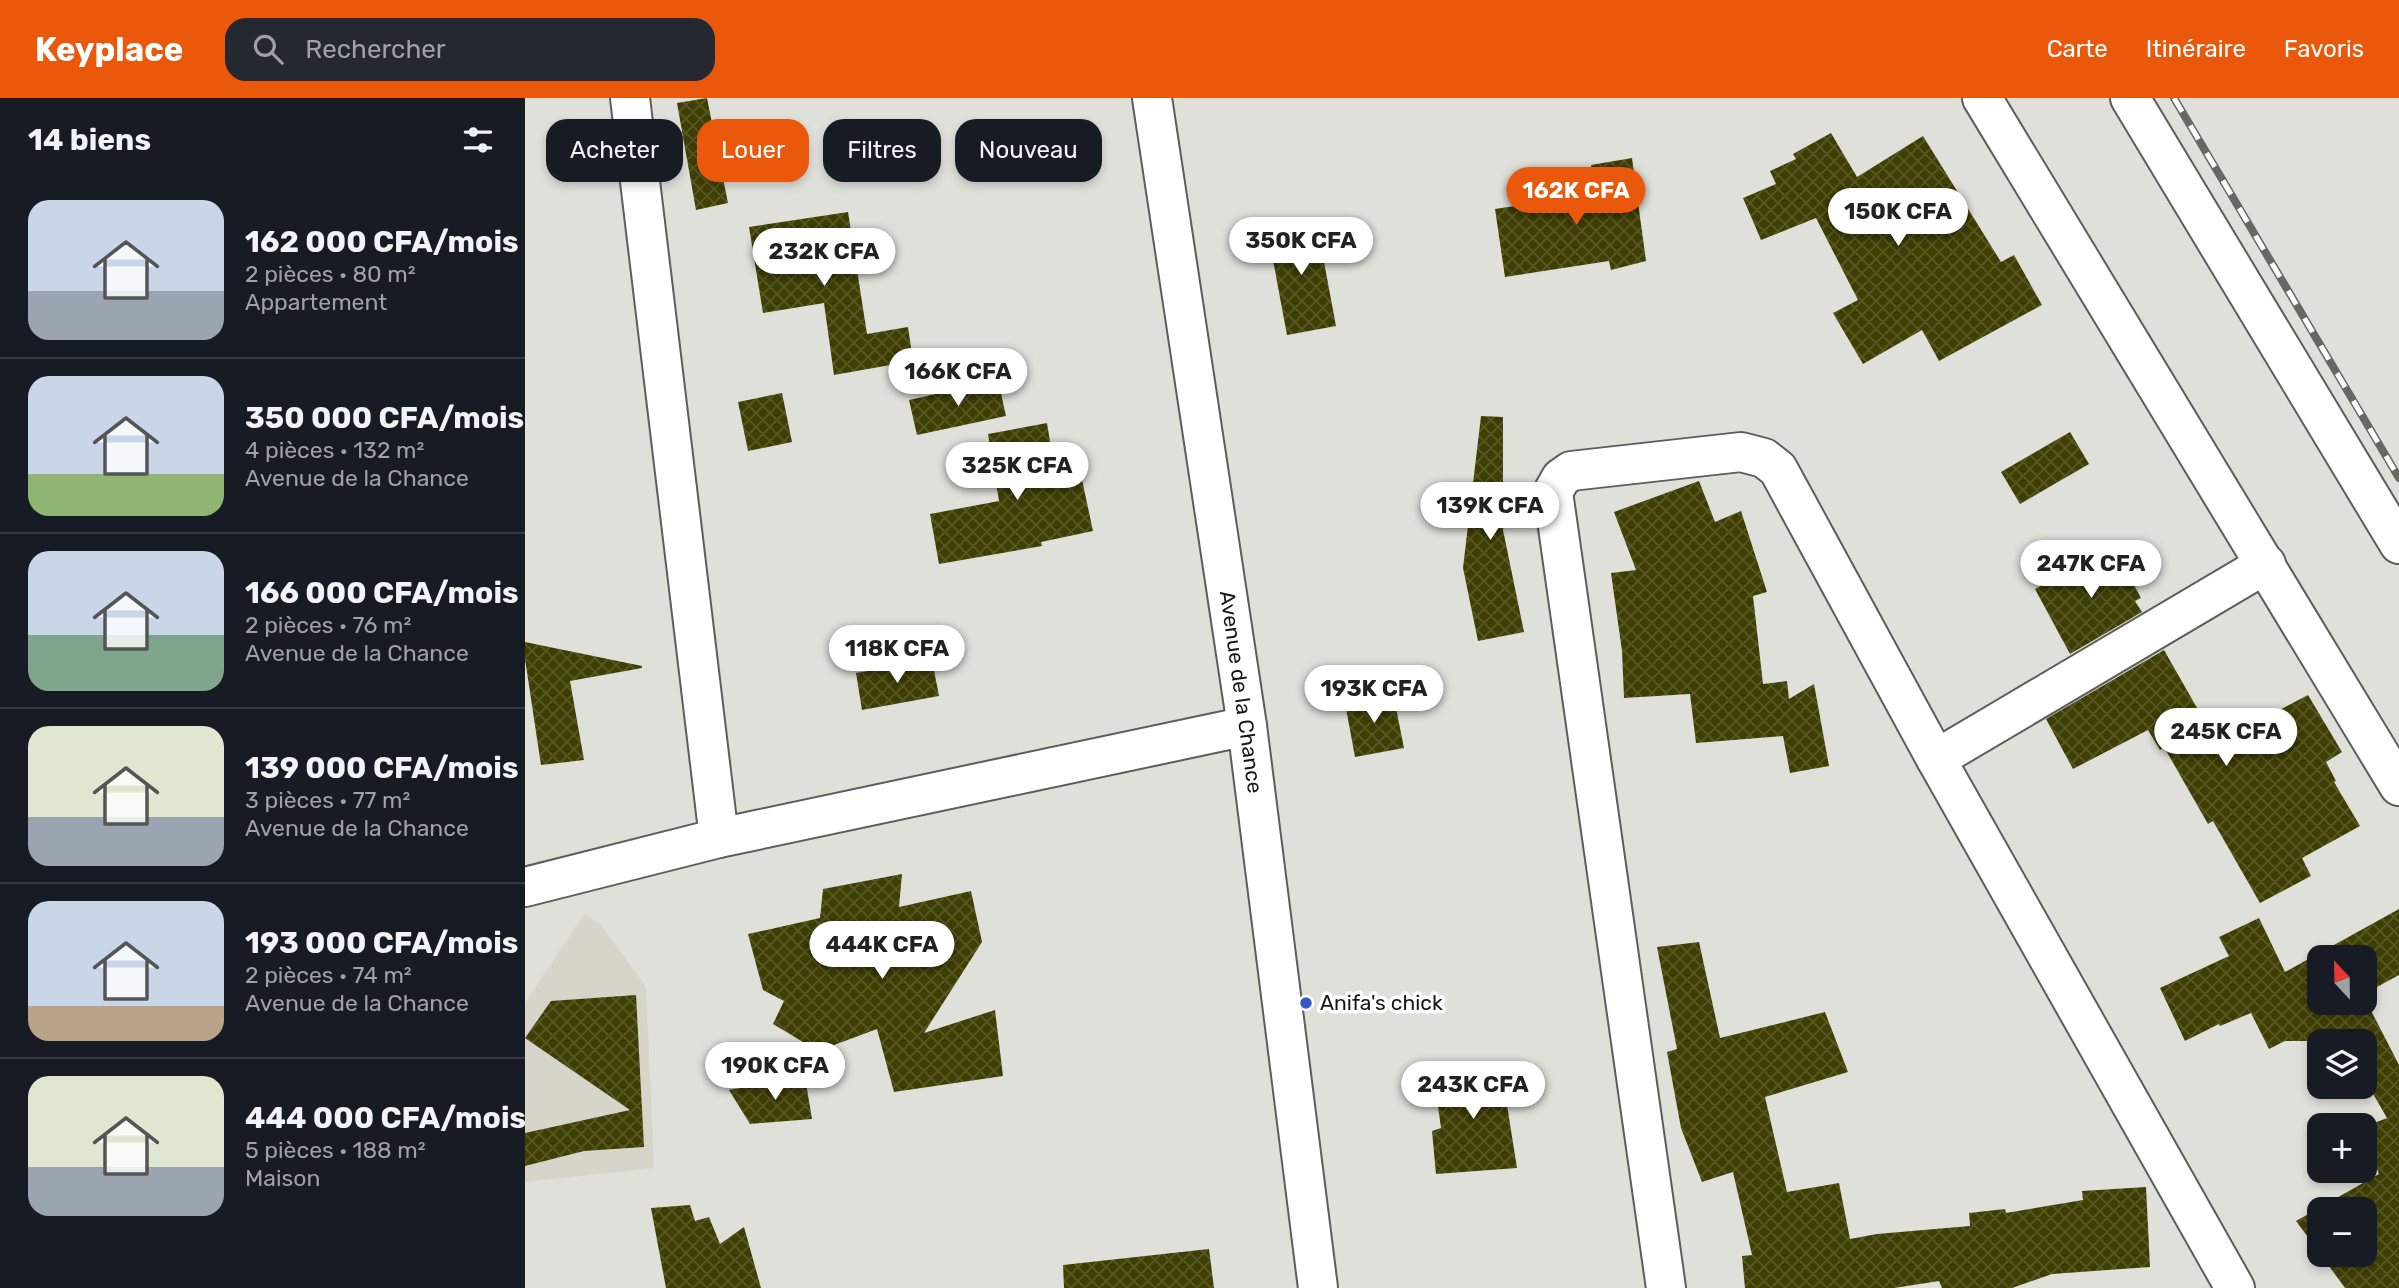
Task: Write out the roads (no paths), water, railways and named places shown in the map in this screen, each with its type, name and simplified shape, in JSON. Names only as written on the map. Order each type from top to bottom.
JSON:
[{"type":"street","points":[[630,98],[719,838]]},
{"type":"street","name":"Avenue de la Chance","points":[[1152,98],[1247,726],[1318,1288]]},
{"type":"street","points":[[1982,98],[2399,786]]},
{"type":"street","points":[[2130,98],[2399,544]]},
{"type":"street","points":[[1666,1288],[1553,492],[1561,478],[1571,471],[1741,452],[1764,457],[1778,469],[1936,759],[2235,1288]]},
{"type":"street","points":[[1936,759],[2266,564]]},
{"type":"street","points":[[525,887],[719,838],[1247,726]]},
{"type":"railway","points":[[2174,98],[2399,478]]},
{"type":"place","name":"Anifa's chick","points":[[1306,1003]]}]
